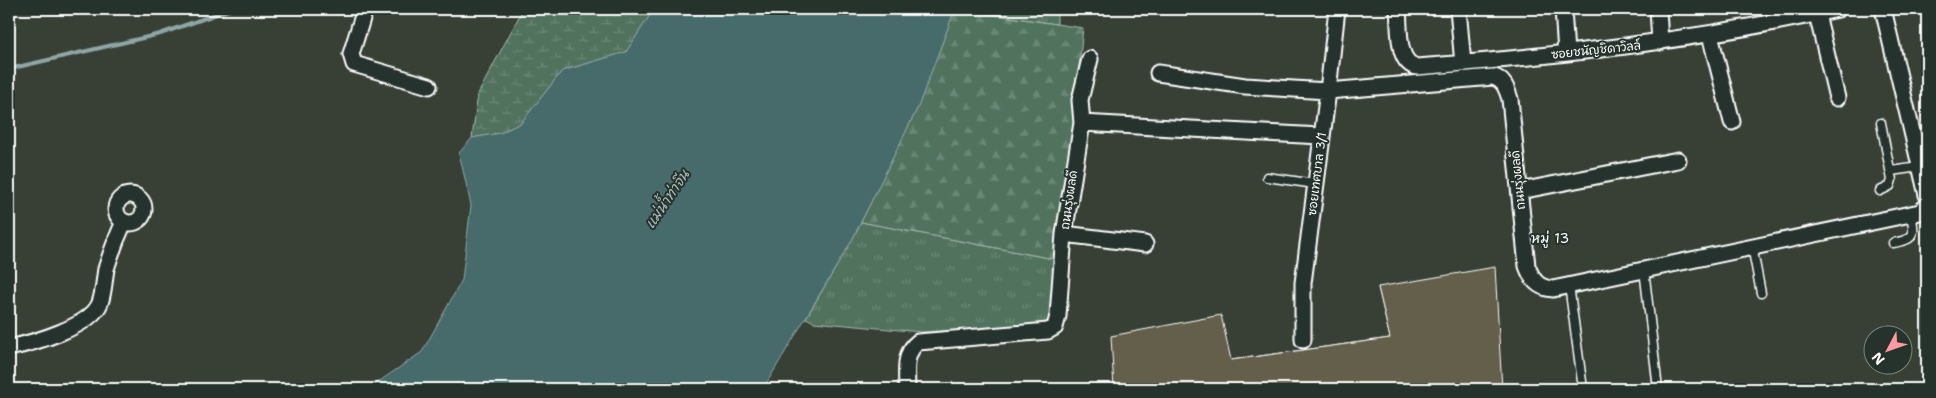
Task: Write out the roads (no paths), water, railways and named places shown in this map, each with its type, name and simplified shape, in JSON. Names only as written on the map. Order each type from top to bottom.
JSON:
[{"type":"street","points":[[365,9],[351,54],[354,64],[428,86]]},
{"type":"street","name":"ซอยเทศบาล 3/1","points":[[1303,340],[1303,283],[1337,9]]},
{"type":"street","name":"ซอยชนัญชิดาวิลล์","points":[[1398,9],[1402,54],[1408,64],[1417,67],[1463,64],[1660,42],[1710,35],[1838,9]]},
{"type":"street","points":[[1458,9],[1463,64]]},
{"type":"street","points":[[1563,9],[1566,53]]},
{"type":"street","points":[[1658,9],[1660,42]]},
{"type":"street","points":[[1883,9],[1927,195]]},
{"type":"street","points":[[1817,14],[1837,98]]},
{"type":"street","points":[[1710,35],[1732,122]]},
{"type":"street","name":"ถนนรุ่งผลดี","points":[[907,389],[908,358],[910,351],[918,342],[1048,331],[1057,324],[1064,234],[1082,123],[1080,100],[1090,58]]},
{"type":"street","name":"ถนนรุ่งผลดี","points":[[1158,73],[1245,86],[1328,91],[1493,76],[1497,78],[1505,86],[1510,99],[1527,266],[1531,277],[1544,288],[1644,270],[1920,212],[1927,206]]},
{"type":"street","points":[[1082,123],[1321,136]]},
{"type":"street","points":[[1520,191],[1678,160]]},
{"type":"street","points":[[9,348],[40,340],[93,314],[99,304],[106,271],[124,222]]},
{"type":"street","points":[[1064,234],[1145,244]]},
{"type":"lane","points":[[1880,192],[1890,186],[1891,171],[1881,123]]},
{"type":"lane","points":[[1891,171],[1919,167]]},
{"type":"lane","points":[[1267,177],[1315,184]]},
{"type":"lane","points":[[1892,244],[1905,241],[1913,235],[1911,213]]},
{"type":"lane","points":[[1752,246],[1762,293]]},
{"type":"lane","points":[[1644,270],[1658,389]]},
{"type":"lane","points":[[1569,285],[1583,389]]},
{"type":"water","name":"แม่น้ำท่าจีน","points":[[654,9],[955,9],[918,107],[851,242],[763,389],[368,389],[422,352],[462,280],[471,205],[459,153],[472,138],[500,133],[521,123],[562,71],[626,52]]},
{"type":"waterway","points":[[9,69],[160,34],[231,9]]},
{"type":"district","name":"หมู่ 13","points":[[1550,238]]}]
